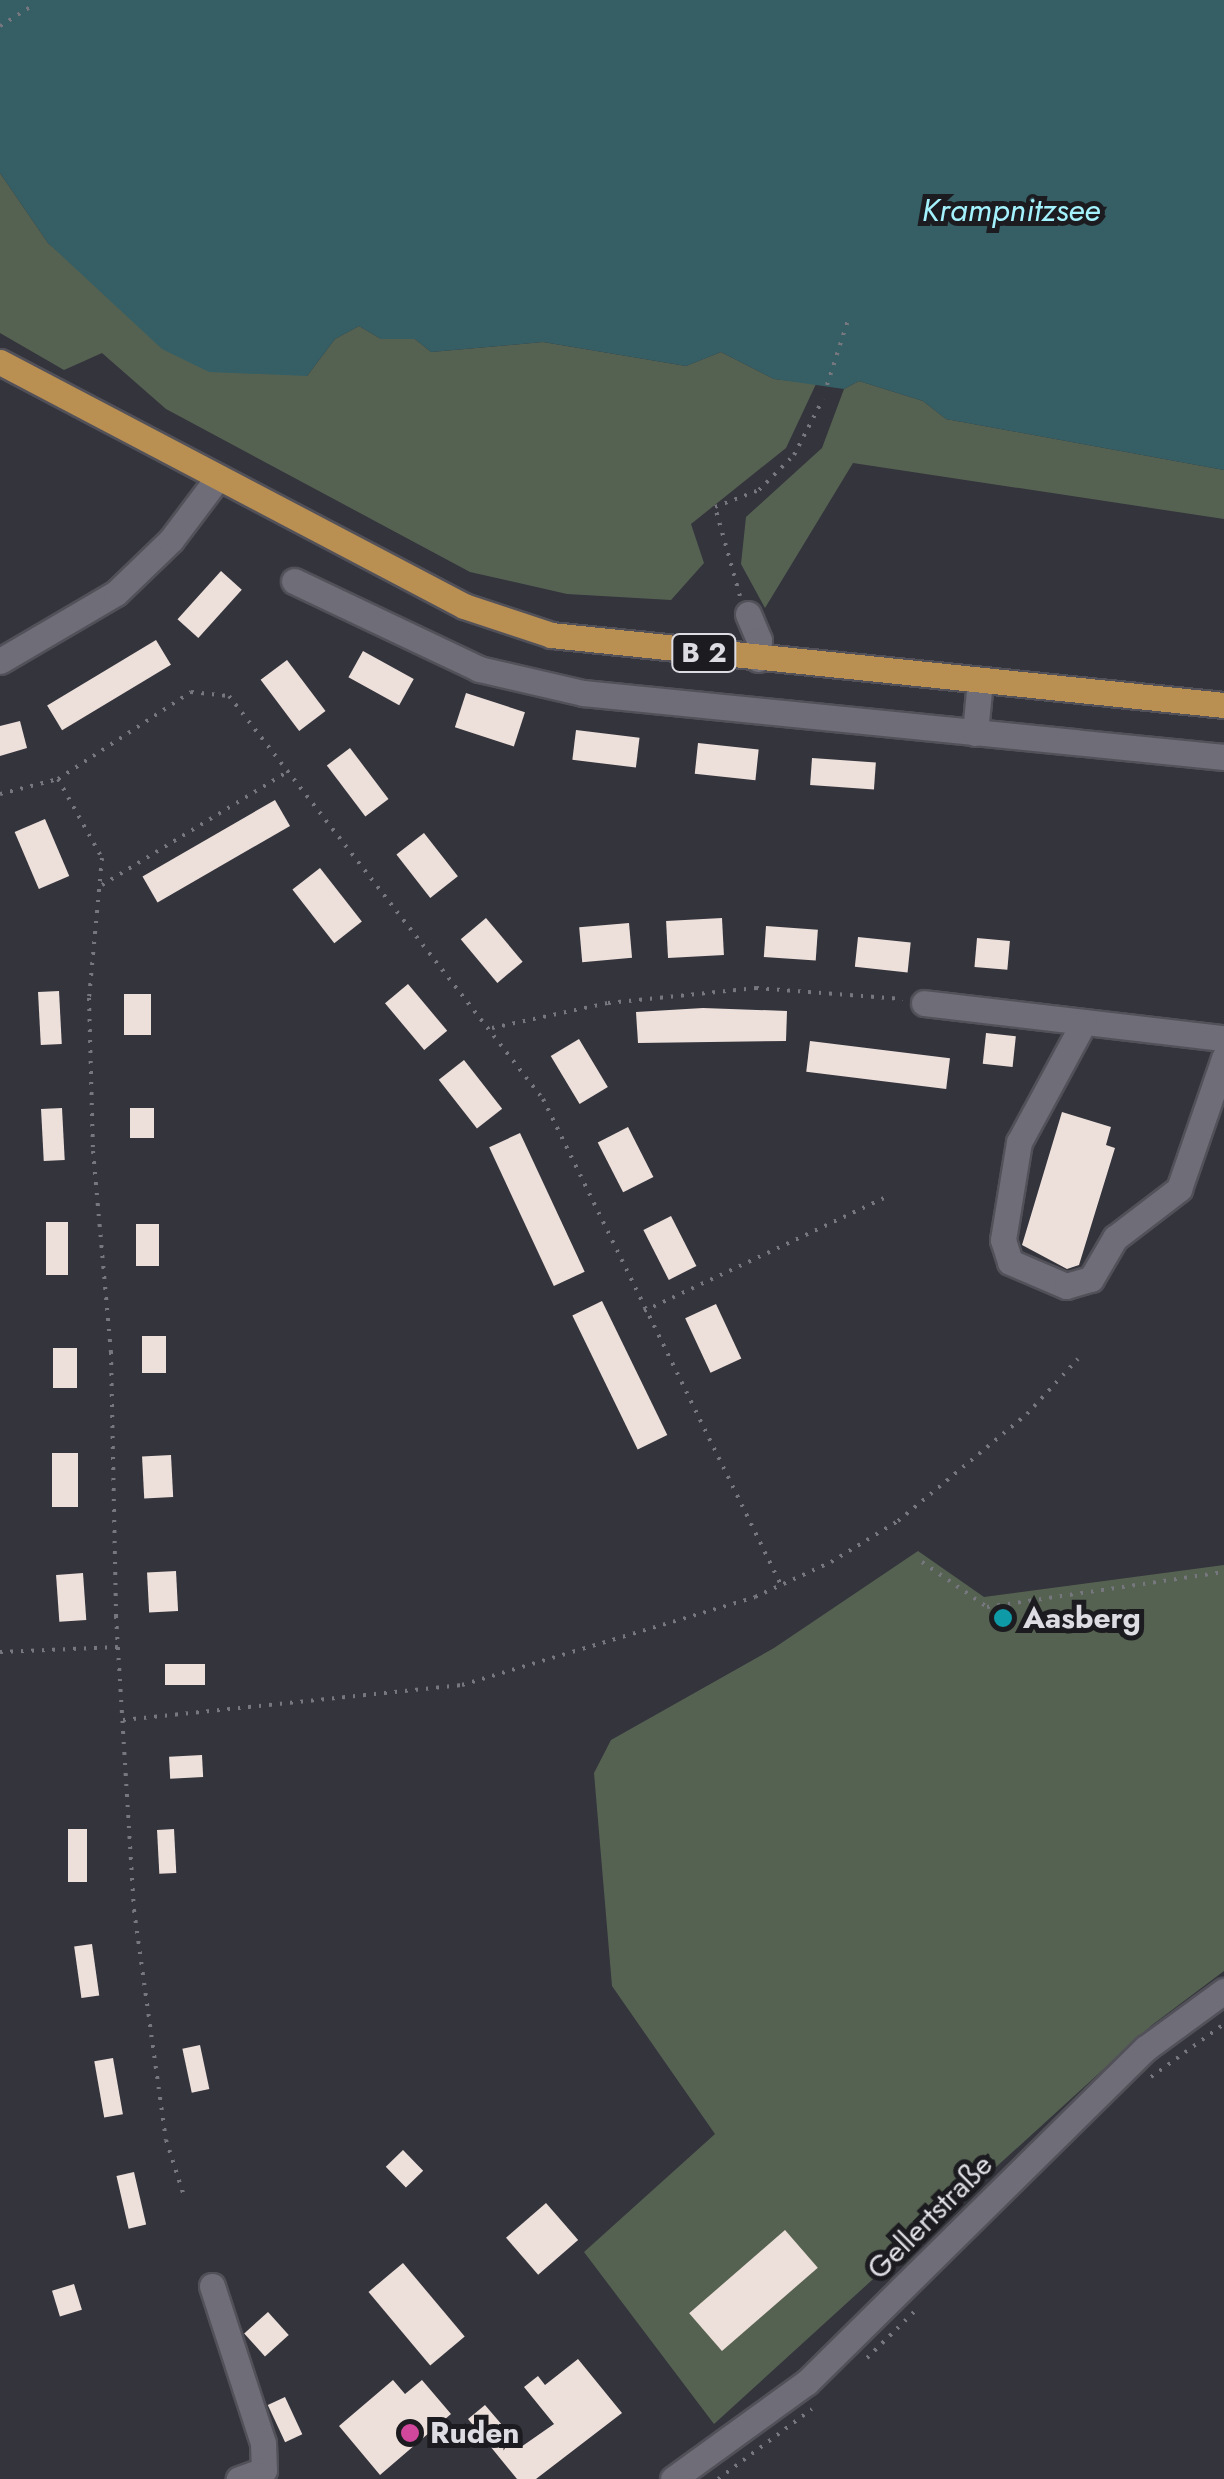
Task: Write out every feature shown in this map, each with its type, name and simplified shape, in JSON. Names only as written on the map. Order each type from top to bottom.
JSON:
[{"type":"main road","name":"B 2","points":[[0,362],[217,479],[481,612],[551,634],[758,660],[1224,705]]},
{"type":"street","points":[[0,661],[116,592],[171,540],[217,479]]},
{"type":"street","points":[[294,581],[479,669],[584,693],[1224,758]]},
{"type":"street","points":[[748,614],[759,640],[758,660]]},
{"type":"street","points":[[975,733],[980,680]]},
{"type":"street","points":[[924,1003],[1224,1035],[1224,1049]]},
{"type":"street","points":[[1084,1022],[1018,1142],[1003,1240],[1010,1262],[1066,1286],[1091,1278],[1115,1238],[1179,1190],[1224,1058]]},
{"type":"street","name":"Gellertstraße","points":[[673,2479],[806,2382],[1146,2048],[1224,1991]]},
{"type":"street","points":[[212,2286],[263,2444],[264,2470],[239,2479]]},
{"type":"path","points":[[0,26],[35,4]]},
{"type":"path","points":[[826,385],[848,320]]},
{"type":"path","points":[[748,614],[727,565],[715,506],[758,490],[794,455],[824,399]]},
{"type":"path","points":[[0,794],[58,778],[191,692],[211,690],[228,696],[284,774],[492,1028],[543,1099],[780,1583]]},
{"type":"path","points":[[102,885],[284,774]]},
{"type":"path","points":[[58,778],[102,858],[89,998],[93,1151],[111,1352],[118,1647],[134,1910],[166,2140],[184,2196]]},
{"type":"path","points":[[492,1028],[608,1003],[756,988],[871,993],[924,1003]]},
{"type":"path","points":[[644,1312],[884,1198]]},
{"type":"path","points":[[123,1720],[462,1685],[755,1597],[830,1562],[898,1521],[1026,1414],[1078,1359]]},
{"type":"path","points":[[922,1562],[987,1607],[1224,1572]]},
{"type":"path","points":[[0,1652],[118,1647]]},
{"type":"green space","points":[[0,173],[48,243],[90,279],[307,376],[335,339],[359,326],[381,339],[415,339],[431,352],[543,342],[686,366],[721,352],[774,379],[816,384],[786,448],[691,524],[704,563],[671,600],[567,594],[470,572],[166,409],[102,353],[64,370],[0,333]]},
{"type":"green space","points":[[859,381],[923,401],[946,419],[1224,470],[1224,519],[853,463],[765,608],[741,564],[746,517],[822,448],[844,389]]},
{"type":"green space","points":[[918,1551],[984,1597],[1224,1565],[1224,1971],[1152,2025],[714,2424],[584,2252],[715,2134],[612,1986],[594,1773],[611,1740],[774,1648]]},
{"type":"water","name":"Krampnitzsee","points":[[0,0],[1224,0],[1224,470],[946,419],[923,401],[859,381],[844,389],[774,379],[721,352],[686,366],[543,342],[431,352],[415,339],[381,339],[359,326],[335,339],[307,376],[209,372],[162,349],[48,243],[0,173]]},
{"type":"building","points":[[221,571],[242,590],[198,638],[178,619]]},
{"type":"building","points":[[156,640],[171,665],[62,730],[47,705]]},
{"type":"building","points":[[363,651],[414,679],[399,705],[348,677]]},
{"type":"building","points":[[287,660],[326,711],[299,731],[261,680]]},
{"type":"building","points":[[466,693],[525,712],[514,746],[455,727]]},
{"type":"building","points":[[20,721],[27,748],[0,756],[0,726]]},
{"type":"building","points":[[576,730],[640,738],[636,768],[572,760]]},
{"type":"building","points":[[698,743],[759,749],[755,780],[695,774]]},
{"type":"building","points":[[350,748],[389,799],[365,817],[327,765]]},
{"type":"building","points":[[812,758],[876,762],[874,789],[810,785]]},
{"type":"building","points":[[275,800],[290,826],[157,902],[142,876]]},
{"type":"building","points":[[45,819],[69,876],[39,889],[15,832]]},
{"type":"building","points":[[424,833],[458,876],[430,898],[396,855]]},
{"type":"building","points":[[320,868],[362,922],[334,943],[292,890]]},
{"type":"building","points":[[486,918],[523,962],[497,983],[461,939]]},
{"type":"building","points":[[722,918],[724,955],[668,958],[666,921]]},
{"type":"building","points":[[629,923],[632,958],[582,962],[579,927]]},
{"type":"building","points":[[766,926],[818,930],[816,961],[764,957]]},
{"type":"building","points":[[858,937],[911,943],[908,972],[855,967]]},
{"type":"building","points":[[977,938],[1010,941],[1007,970],[974,967]]},
{"type":"building","points":[[408,984],[447,1031],[424,1050],[385,1003]]},
{"type":"building","points":[[59,991],[62,1044],[41,1045],[38,992]]},
{"type":"building","points":[[124,994],[151,994],[151,1035],[124,1035]]},
{"type":"building","points":[[703,1008],[787,1011],[786,1041],[638,1043],[636,1012]]},
{"type":"building","points":[[986,1033],[1016,1036],[1013,1067],[983,1064]]},
{"type":"building","points":[[579,1039],[608,1087],[580,1104],[551,1056]]},
{"type":"building","points":[[810,1041],[950,1058],[946,1089],[806,1072]]},
{"type":"building","points":[[464,1060],[502,1109],[477,1129],[439,1080]]},
{"type":"building","points":[[62,1108],[65,1160],[44,1161],[41,1109]]},
{"type":"building","points":[[130,1108],[154,1108],[154,1138],[130,1138]]},
{"type":"building","points":[[1062,1112],[1111,1127],[1106,1145],[1115,1148],[1079,1265],[1067,1269],[1022,1245]]},
{"type":"building","points":[[628,1127],[653,1177],[623,1192],[598,1142]]},
{"type":"building","points":[[520,1133],[585,1272],[554,1286],[489,1147]]},
{"type":"building","points":[[671,1216],[696,1266],[669,1280],[643,1230]]},
{"type":"building","points":[[46,1222],[68,1222],[68,1275],[46,1275]]},
{"type":"building","points":[[136,1224],[159,1224],[159,1266],[136,1266]]},
{"type":"building","points":[[602,1301],[667,1435],[638,1449],[572,1315]]},
{"type":"building","points":[[716,1304],[741,1358],[711,1373],[685,1318]]},
{"type":"building","points":[[142,1336],[166,1336],[166,1373],[142,1373]]},
{"type":"building","points":[[53,1348],[77,1348],[77,1388],[53,1388]]},
{"type":"building","points":[[52,1453],[78,1453],[78,1507],[52,1507]]},
{"type":"building","points":[[171,1455],[173,1497],[144,1498],[142,1457]]},
{"type":"building","points":[[176,1571],[178,1611],[149,1612],[147,1573]]},
{"type":"building","points":[[83,1573],[86,1620],[59,1622],[56,1575]]},
{"type":"building","points":[[165,1664],[205,1664],[205,1685],[165,1685]]},
{"type":"building","points":[[202,1755],[203,1777],[170,1779],[169,1757]]},
{"type":"building","points":[[68,1829],[87,1829],[87,1882],[68,1882]]},
{"type":"building","points":[[174,1829],[176,1873],[159,1874],[157,1830]]},
{"type":"building","points":[[92,1944],[99,1995],[81,1998],[74,1947]]},
{"type":"building","points":[[200,2045],[209,2089],[192,2093],[182,2049]]},
{"type":"building","points":[[113,2058],[123,2114],[104,2117],[94,2061]]},
{"type":"building","points":[[403,2150],[423,2171],[406,2188],[386,2167]]},
{"type":"building","points":[[134,2172],[146,2225],[129,2229],[116,2176]]},
{"type":"building","points":[[546,2203],[578,2240],[538,2275],[506,2238]]},
{"type":"building","points":[[785,2230],[818,2268],[722,2351],[689,2313]]},
{"type":"building","points":[[403,2263],[465,2337],[430,2365],[369,2292]]},
{"type":"building","points":[[74,2284],[82,2310],[60,2317],[52,2291]]},
{"type":"building","points":[[268,2312],[289,2335],[265,2356],[244,2333]]},
{"type":"building","points":[[578,2359],[622,2413],[536,2479],[517,2479],[468,2419],[485,2405],[521,2447],[554,2424],[524,2387],[538,2376],[545,2385]]},
{"type":"building","points":[[393,2380],[405,2394],[422,2380],[451,2414],[380,2475],[339,2426]]},
{"type":"building","points":[[285,2397],[302,2434],[285,2442],[268,2405]]},
{"type":"place","name":"Aasberg","points":[[1003,1618]]},
{"type":"place","name":"Ruden","points":[[410,2433]]}]
